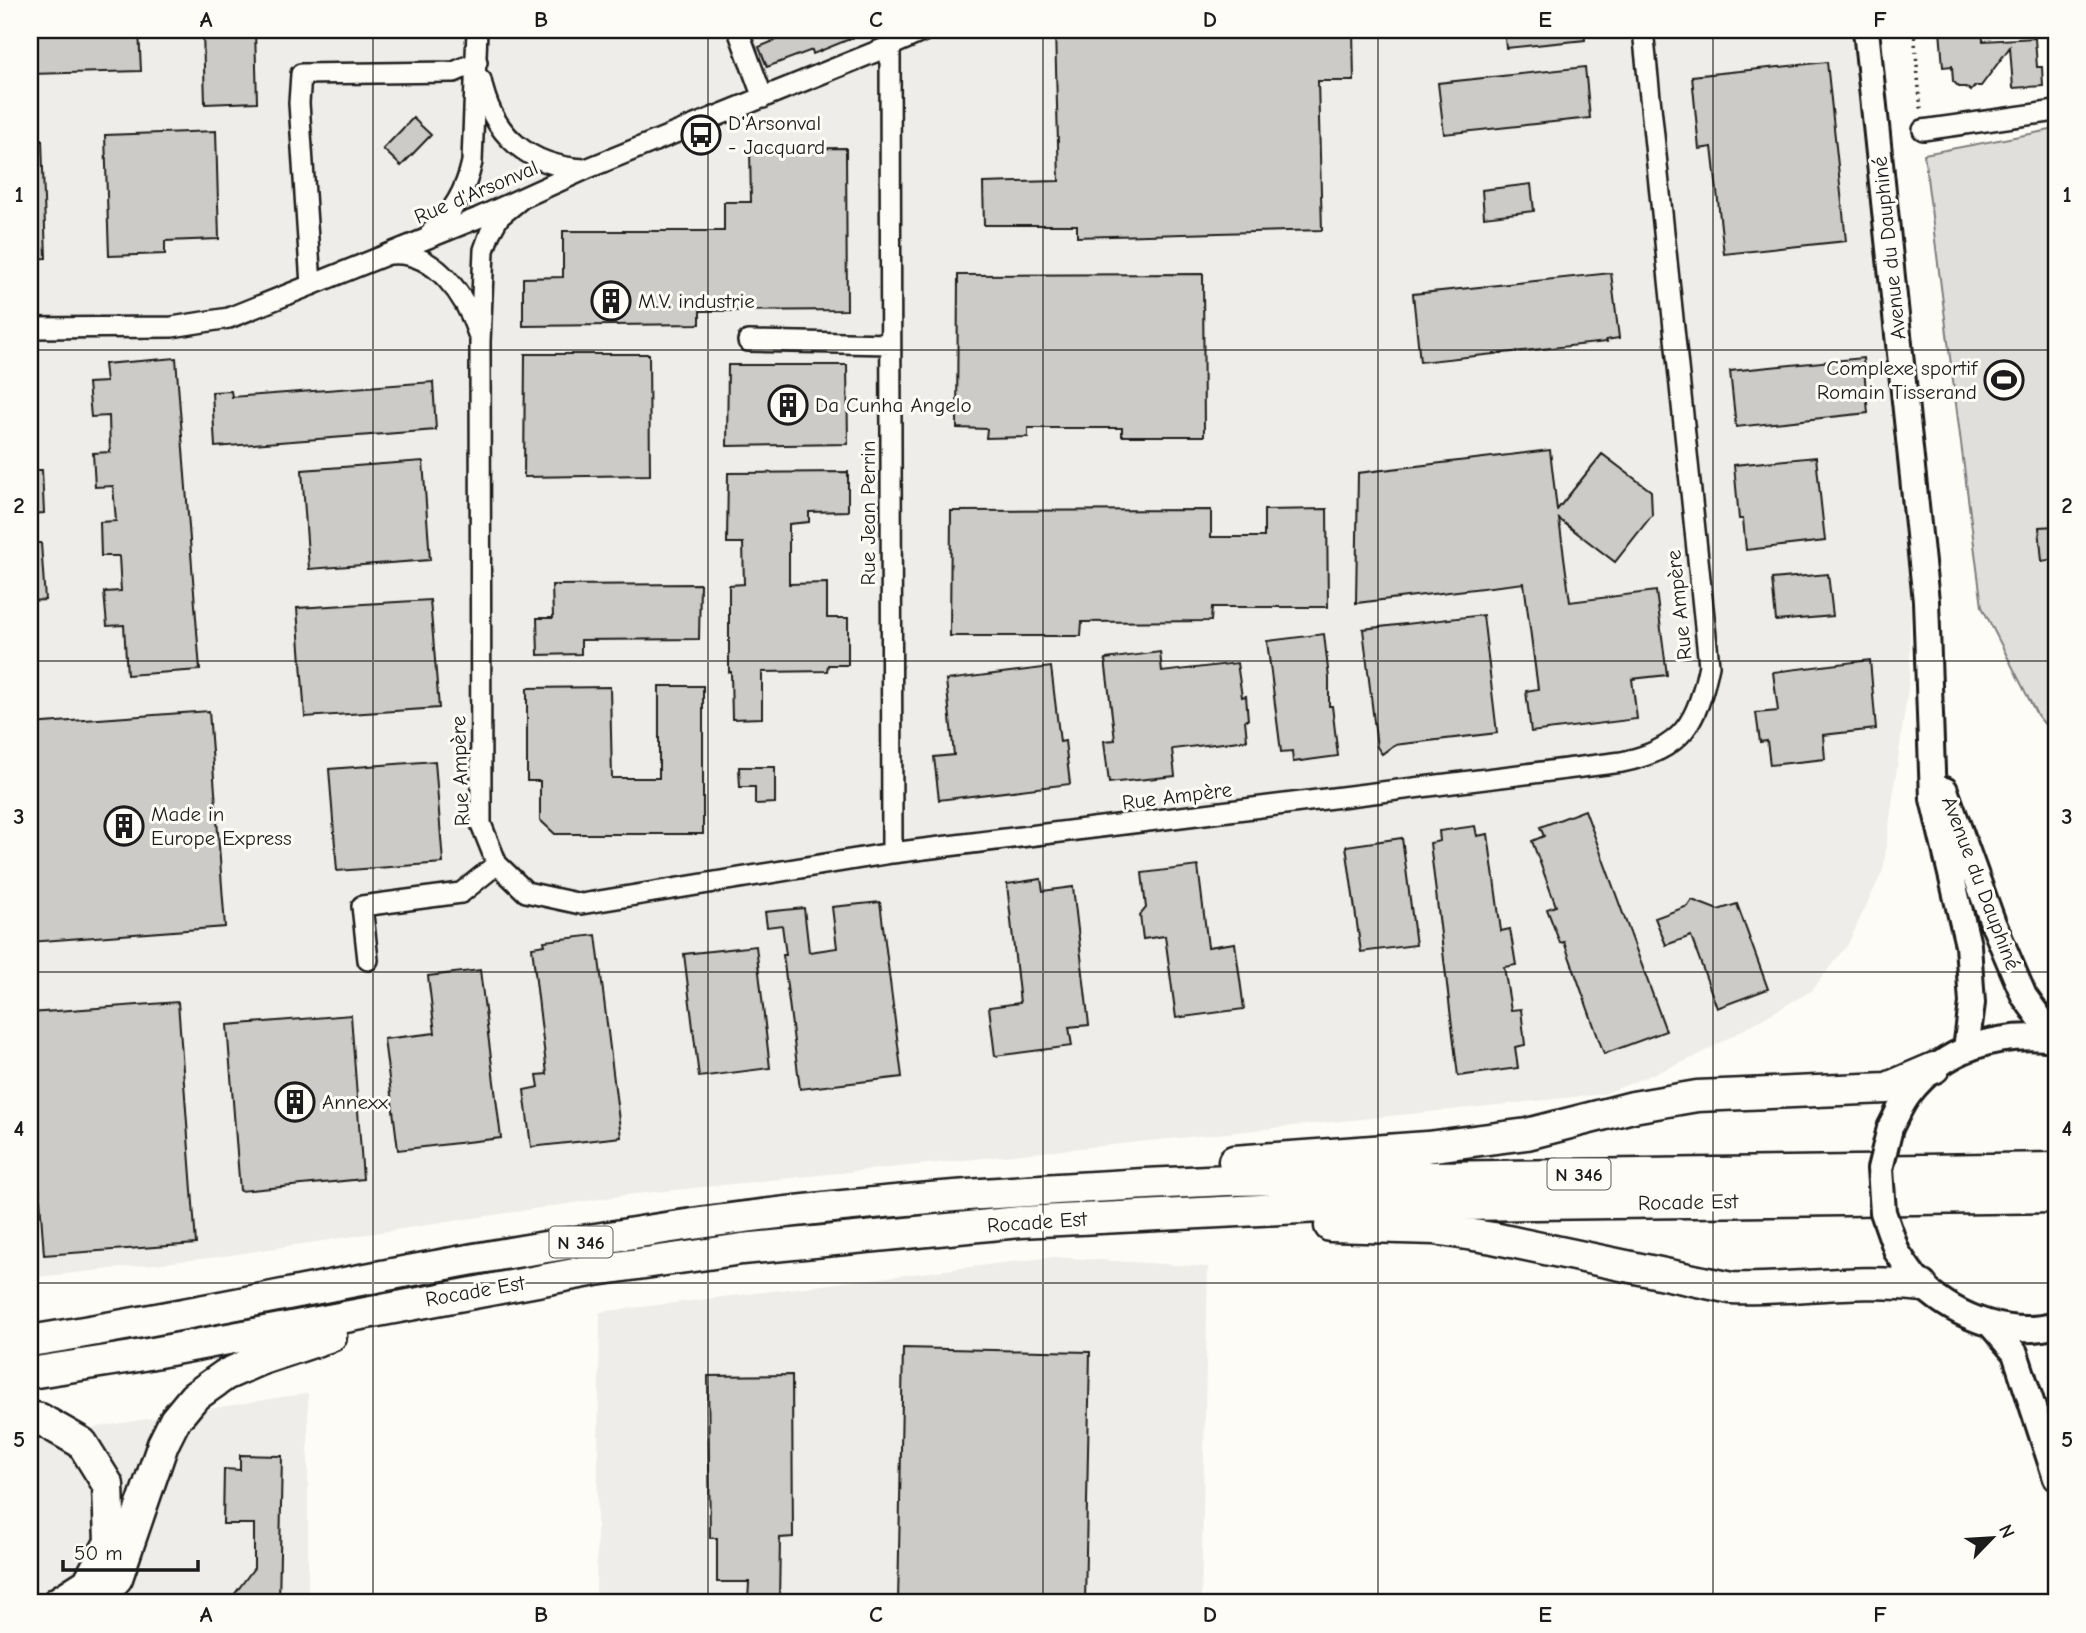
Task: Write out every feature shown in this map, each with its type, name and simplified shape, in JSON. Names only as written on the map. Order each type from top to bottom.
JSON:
[{"type":"highway","points":[[1102,1185],[1136,1169],[1427,1147],[1527,1134],[1633,1107],[1697,1096],[1887,1088],[1934,1068]]},
{"type":"highway","name":"Rocade Est","points":[[30,1341],[117,1328],[334,1285],[644,1231],[829,1208],[1102,1185],[1228,1180],[2056,1168]]},
{"type":"highway","name":"Rocade Est","points":[[30,1373],[132,1357],[596,1269],[741,1249],[1020,1222],[1186,1212],[1349,1207],[2056,1197]]},
{"type":"highway","points":[[1186,1212],[1212,1226],[1435,1229],[1493,1238],[1731,1288],[1763,1289],[1884,1282],[1922,1286]]},
{"type":"highway","points":[[30,1321],[303,1276],[334,1285]]},
{"type":"highway","points":[[93,1603],[117,1578],[163,1444],[175,1420],[194,1397],[225,1375],[308,1342],[355,1329],[394,1306]]},
{"type":"highway","points":[[30,1417],[40,1419],[82,1443],[108,1485],[110,1542],[88,1583],[57,1603]]},
{"type":"main road","name":"Avenue du Dauphiné","points":[[1866,30],[1926,601],[1933,799],[1968,945],[1972,1003],[1966,1049]]},
{"type":"main road","name":"Avenue du Dauphiné","points":[[1930,718],[1945,794],[1993,923],[2025,996],[2056,1039]]},
{"type":"main road","points":[[2056,1039],[2010,1037],[1966,1049],[1934,1068],[1908,1095],[1890,1128],[1880,1169],[1882,1212],[1897,1252],[1922,1286],[1954,1310],[1991,1325],[2043,1329],[2056,1325]]},
{"type":"main road","points":[[1991,1325],[2015,1353],[2056,1478]]},
{"type":"street","points":[[418,242],[447,217],[461,196],[469,177],[472,162],[477,30]]},
{"type":"street","points":[[738,30],[763,98]]},
{"type":"street","name":"Rue Ampère","points":[[521,198],[499,217],[484,250],[480,341],[481,824],[498,864],[526,892],[581,904],[892,853],[1596,766],[1641,758],[1676,739],[1695,716],[1709,665],[1643,30]]},
{"type":"street","name":"Rue d'Arsonval","points":[[30,328],[172,327],[229,318],[418,242],[586,169],[921,31]]},
{"type":"street","name":"Rue Jean Perrin","points":[[890,46],[892,853]]},
{"type":"street","points":[[477,62],[491,113],[506,136],[543,160],[569,168],[586,169]]},
{"type":"street","points":[[312,285],[299,103],[301,74],[454,72],[477,62]]},
{"type":"street","points":[[1923,130],[2056,111]]},
{"type":"street","name":"Rue Ampère","points":[[388,254],[412,256],[432,264],[440,271],[465,305],[480,341]]},
{"type":"street","points":[[748,341],[890,344]]},
{"type":"street","points":[[368,960],[362,906],[461,893],[498,864]]},
{"type":"path","points":[[1914,30],[1923,130]]},
{"type":"shaded area","points":[[30,30],[1851,30],[1910,543],[1910,672],[1883,870],[1848,944],[1811,991],[1695,1057],[1604,1094],[626,1195],[217,1257],[30,1278]]},
{"type":"shaded area","name":"Complexe sportif Romain Tisserand","points":[[2056,129],[2056,738],[2037,715],[1982,607],[1924,154]]},
{"type":"shaded area","points":[[1053,1257],[1208,1267],[1201,1603],[596,1603],[600,1312]]},
{"type":"shaded area","points":[[308,1393],[308,1603],[30,1603],[30,1438]]},
{"type":"building","points":[[30,30],[139,30],[141,71],[30,74]]},
{"type":"building","points":[[203,30],[255,30],[257,102],[205,104]]},
{"type":"building","points":[[800,30],[872,30],[813,54],[812,50],[767,67],[759,47]]},
{"type":"building","points":[[1055,30],[1353,30],[1354,81],[1318,81],[1322,230],[1077,237],[1077,225],[984,225],[983,183],[1059,181]]},
{"type":"building","points":[[1504,30],[1584,30],[1585,40],[1506,48]]},
{"type":"building","points":[[1940,30],[1982,30],[1983,41],[2035,38],[2037,67],[2042,67],[2043,86],[2013,88],[2010,47],[1981,86],[1975,86],[1971,91],[1966,87],[1959,87],[1953,81],[1952,66],[1943,67]]},
{"type":"building","points":[[1827,62],[1846,241],[1724,254],[1712,147],[1699,149],[1692,76]]},
{"type":"building","points":[[1585,67],[1590,118],[1444,134],[1438,83]]},
{"type":"building","points":[[413,118],[431,135],[401,166],[383,149]]},
{"type":"building","points":[[216,131],[219,239],[165,241],[165,254],[109,256],[105,135]]},
{"type":"building","points":[[30,140],[42,140],[46,258],[30,259]]},
{"type":"building","points":[[846,148],[847,310],[700,311],[700,324],[523,326],[523,278],[563,277],[563,231],[724,231],[724,202],[751,202],[750,149]]},
{"type":"building","points":[[1531,184],[1534,211],[1484,217],[1482,190]]},
{"type":"building","points":[[1611,273],[1619,338],[1606,340],[1607,342],[1420,362],[1413,294]]},
{"type":"building","points":[[1203,274],[1204,436],[1122,436],[1122,428],[1028,428],[1028,437],[986,438],[987,429],[957,428],[958,275]]},
{"type":"building","points":[[525,354],[649,354],[650,475],[524,477]]},
{"type":"building","points":[[176,358],[200,670],[127,675],[124,625],[107,626],[104,592],[121,591],[119,556],[101,556],[100,522],[116,521],[113,486],[95,487],[93,453],[110,452],[109,416],[91,417],[88,383],[106,382],[104,364]]},
{"type":"building","points":[[1863,358],[1868,413],[1736,427],[1730,371]]},
{"type":"building","name":"Da Cunha Angelo","points":[[728,365],[847,365],[848,444],[727,446]]},
{"type":"building","points":[[433,382],[436,430],[215,447],[212,392],[231,391],[232,397]]},
{"type":"building","points":[[1550,450],[1557,510],[1602,454],[1651,491],[1652,515],[1615,562],[1559,519],[1570,602],[1656,591],[1667,675],[1632,679],[1637,719],[1531,732],[1526,691],[1538,689],[1524,583],[1356,603],[1358,473]]},
{"type":"building","points":[[1816,457],[1825,541],[1746,550],[1743,519],[1739,519],[1734,465]]},
{"type":"building","points":[[423,461],[430,560],[309,569],[302,470]]},
{"type":"building","points":[[30,470],[42,470],[44,513],[30,514]]},
{"type":"building","points":[[848,472],[848,511],[809,512],[809,522],[789,524],[789,584],[827,583],[827,618],[848,618],[848,665],[828,665],[827,671],[762,672],[762,718],[732,719],[729,585],[744,584],[743,543],[727,543],[728,473]]},
{"type":"building","points":[[1327,509],[1328,607],[1212,607],[1211,621],[1082,622],[1081,636],[950,636],[951,511],[1211,510],[1211,537],[1264,537],[1264,510]]},
{"type":"building","points":[[2056,526],[2056,559],[2042,561],[2039,527]]},
{"type":"building","points":[[30,543],[41,543],[45,600],[30,601]]},
{"type":"building","points":[[1828,574],[1833,616],[1776,621],[1772,579]]},
{"type":"building","points":[[700,584],[699,639],[581,640],[581,654],[538,655],[537,618],[553,618],[552,585]]},
{"type":"building","points":[[430,600],[439,708],[305,717],[297,608]]},
{"type":"building","points":[[1483,615],[1497,733],[1394,745],[1382,754],[1377,747],[1363,629]]},
{"type":"building","points":[[1324,634],[1329,706],[1332,706],[1338,756],[1293,762],[1292,751],[1281,752],[1267,641]]},
{"type":"building","points":[[1160,652],[1162,672],[1237,663],[1242,697],[1246,696],[1247,740],[1172,749],[1175,776],[1109,783],[1104,741],[1115,740],[1105,659]]},
{"type":"building","points":[[1870,660],[1876,729],[1823,735],[1825,759],[1770,765],[1767,741],[1760,742],[1756,713],[1778,711],[1773,672]]},
{"type":"building","points":[[1051,667],[1060,742],[1065,741],[1070,784],[939,800],[934,757],[954,755],[946,680]]},
{"type":"building","points":[[659,686],[703,686],[703,834],[555,834],[540,820],[540,781],[527,781],[527,688],[610,687],[612,778],[659,778]]},
{"type":"building","name":"Made in Europe Express","points":[[209,711],[225,927],[30,942],[30,724]]},
{"type":"building","points":[[435,761],[443,863],[337,871],[329,769]]},
{"type":"building","points":[[739,767],[775,767],[775,803],[755,804],[755,787],[740,787]]},
{"type":"building","points":[[1585,810],[1666,1031],[1604,1054],[1564,942],[1560,943],[1547,909],[1556,906],[1532,841],[1544,836],[1540,827]]},
{"type":"building","points":[[1475,826],[1477,836],[1488,834],[1501,931],[1510,929],[1516,965],[1504,967],[1511,1010],[1521,1009],[1525,1045],[1515,1047],[1518,1068],[1458,1076],[1430,843],[1440,841],[1439,831]]},
{"type":"building","points":[[1402,838],[1416,945],[1361,952],[1346,846]]},
{"type":"building","points":[[1198,866],[1208,947],[1235,943],[1244,1009],[1176,1018],[1165,936],[1143,939],[1140,915],[1146,908],[1142,873]]},
{"type":"building","points":[[1041,879],[1043,891],[1073,887],[1089,1025],[1069,1027],[1072,1046],[995,1056],[989,1007],[1020,1003],[1007,884]]},
{"type":"building","points":[[1692,900],[1718,910],[1737,904],[1768,989],[1717,1008],[1691,936],[1666,945],[1655,918],[1688,906]]},
{"type":"building","points":[[880,902],[902,1077],[800,1089],[783,955],[786,955],[782,925],[767,927],[765,912],[804,908],[809,952],[837,948],[832,907]]},
{"type":"building","points":[[596,935],[621,1137],[531,1147],[524,1090],[539,1087],[537,1075],[547,1074],[532,947],[545,945],[544,941]]},
{"type":"building","points":[[756,946],[770,1068],[699,1077],[684,954]]},
{"type":"building","points":[[480,970],[501,1138],[398,1150],[384,1039],[435,1033],[428,976]]},
{"type":"building","points":[[178,1002],[196,1244],[44,1255],[30,1060],[30,1013]]},
{"type":"building","name":"Annexx","points":[[351,1015],[363,1179],[240,1191],[227,1025]]},
{"type":"building","points":[[903,1348],[1090,1352],[1085,1603],[898,1603]]},
{"type":"building","points":[[792,1375],[793,1537],[780,1538],[779,1603],[748,1603],[749,1582],[717,1582],[717,1538],[710,1538],[708,1376]]},
{"type":"building","points":[[240,1455],[282,1456],[279,1603],[228,1603],[254,1568],[254,1524],[223,1524],[224,1469],[240,1470]]},
{"type":"place","name":"D'Arsonval - Jacquard","points":[[701,135]]},
{"type":"place","name":"M.V. industrie","points":[[611,301]]},
{"type":"place","name":"Complexe sportif Romain Tisserand","points":[[2004,380]]},
{"type":"place","name":"Da Cunha Angelo","points":[[788,405]]},
{"type":"place","name":"Made in Europe Express","points":[[124,826]]},
{"type":"place","name":"Annexx","points":[[295,1102]]}]
